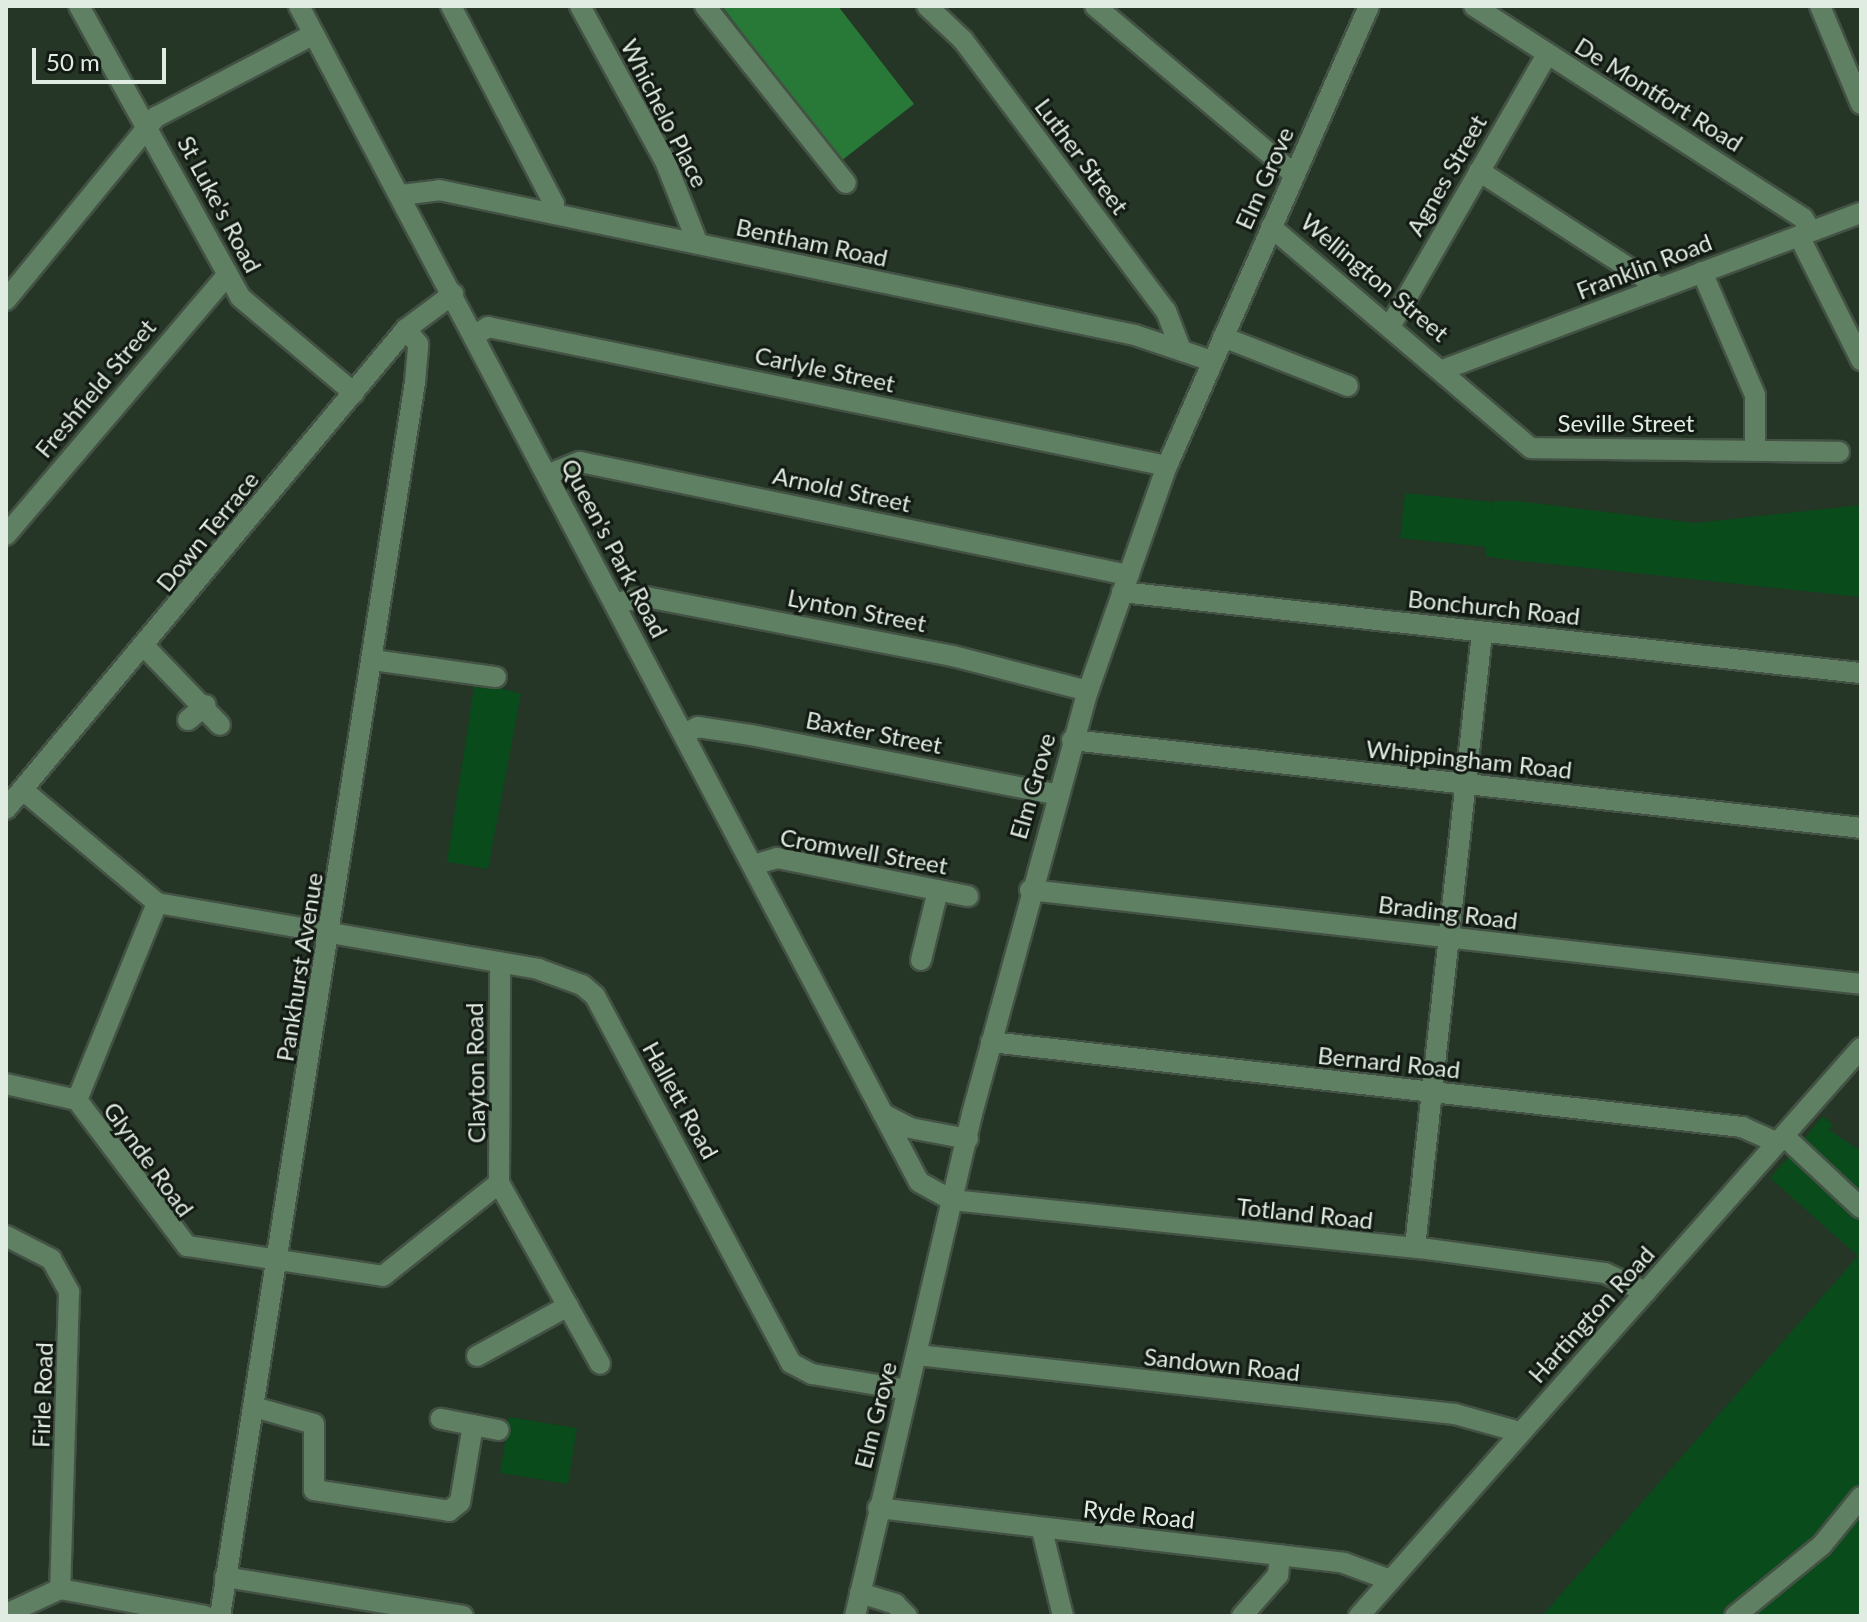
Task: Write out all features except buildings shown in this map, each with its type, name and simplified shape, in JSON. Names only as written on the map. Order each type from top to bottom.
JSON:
[{"type":"street","name":"St Luke's Road","points":[[79,6],[150,126],[227,275],[246,303],[354,393]]},
{"type":"street","name":"Queen's Park Road","points":[[299,6],[919,1182],[952,1200]]},
{"type":"street","points":[[451,6],[554,204],[552,213]]},
{"type":"street","name":"Whichelo Place","points":[[580,6],[665,161],[698,244]]},
{"type":"street","points":[[705,6],[846,183]]},
{"type":"street","name":"Luther Street","points":[[927,6],[963,40],[1166,311],[1180,347]]},
{"type":"street","points":[[1095,6],[1294,174]]},
{"type":"street","name":"Elm Grove","points":[[855,1616],[878,1508],[991,1042],[1055,794],[1072,740],[1167,466],[1369,6]]},
{"type":"street","name":"De Montfort Road","points":[[1474,6],[1803,218],[1805,234]]},
{"type":"street","points":[[1820,6],[1861,104]]},
{"type":"street","points":[[6,300],[150,126],[314,34]]},
{"type":"street","name":"Agnes Street","points":[[1392,323],[1547,54]]},
{"type":"street","points":[[1479,171],[1660,288]]},
{"type":"street","name":"Bentham Road","points":[[401,195],[426,187],[1180,347],[1212,361]]},
{"type":"street","name":"Franklin Road","points":[[1445,369],[1861,213]]},
{"type":"street","name":"Wellington Street","points":[[1271,227],[1445,369]]},
{"type":"street","points":[[1805,234],[1861,360]]},
{"type":"street","points":[[1702,272],[1755,395],[1755,450]]},
{"type":"street","name":"Freshfield Street","points":[[6,535],[227,275]]},
{"type":"street","name":"Down Terrace","points":[[12,798],[145,647],[406,329],[453,294]]},
{"type":"street","name":"Carlyle Street","points":[[474,336],[488,327],[1167,466]]},
{"type":"street","name":"Pankhurst Avenue","points":[[220,1616],[332,932],[419,352],[406,329]]},
{"type":"street","points":[[1223,337],[1348,386]]},
{"type":"street","name":"Seville Street","points":[[1445,369],[1531,448],[1839,452]]},
{"type":"street","name":"Arnold Street","points":[[547,475],[580,462],[1125,584]]},
{"type":"street","name":"Bonchurch Road","points":[[1125,584],[1482,633],[1861,673]]},
{"type":"street","name":"Lynton Street","points":[[615,603],[646,597],[953,656],[1088,691]]},
{"type":"street","points":[[1415,1247],[1482,633]]},
{"type":"street","points":[[145,647],[206,705],[220,725]]},
{"type":"street","points":[[373,660],[496,677]]},
{"type":"street","points":[[188,720],[206,705]]},
{"type":"street","name":"Baxter Street","points":[[684,734],[698,727],[751,735],[1055,794]]},
{"type":"street","name":"Whippingham Road","points":[[1072,740],[1861,828]]},
{"type":"street","points":[[12,798],[157,903]]},
{"type":"street","name":"Cromwell Street","points":[[753,865],[777,858],[968,896]]},
{"type":"street","points":[[921,960],[938,890]]},
{"type":"street","name":"Brading Road","points":[[1030,890],[1861,984]]},
{"type":"street","name":"Hallett Road","points":[[157,903],[564,976],[595,996],[791,1363],[812,1374],[908,1390]]},
{"type":"street","name":"Glynde Road","points":[[77,1100],[157,903]]},
{"type":"street","name":"Clayton Road","points":[[500,963],[499,1183],[600,1364]]},
{"type":"street","name":"Bernard Road","points":[[991,1042],[1742,1127],[1781,1140],[1861,1208]]},
{"type":"street","name":"Hartington Road","points":[[1359,1616],[1861,1048]]},
{"type":"street","name":"Glynde Road","points":[[6,1084],[77,1100],[180,1243],[278,1263]]},
{"type":"street","points":[[883,1114],[910,1128],[968,1139]]},
{"type":"street","points":[[278,1263],[383,1276],[499,1183]]},
{"type":"street","name":"Totland Road","points":[[952,1200],[1415,1247],[1605,1273],[1646,1292]]},
{"type":"street","name":"Firle Road","points":[[6,1236],[51,1259],[69,1292],[60,1589]]},
{"type":"street","points":[[477,1356],[568,1306]]},
{"type":"street","name":"Sandown Road","points":[[917,1355],[1455,1414],[1520,1432]]},
{"type":"street","points":[[254,1407],[314,1424],[314,1490],[449,1511],[460,1502],[473,1425]]},
{"type":"street","points":[[441,1419],[499,1430]]},
{"type":"street","points":[[1735,1616],[1822,1545],[1861,1497]]},
{"type":"street","name":"Ryde Road","points":[[878,1508],[1369,1567],[1390,1580]]},
{"type":"street","points":[[1042,1530],[1063,1616]]},
{"type":"street","points":[[1242,1616],[1278,1575],[1280,1555]]},
{"type":"street","points":[[225,1577],[452,1615]]},
{"type":"street","points":[[6,1614],[60,1589],[205,1616]]},
{"type":"street","points":[[860,1593],[895,1604],[907,1616]]},
{"type":"shaded area","points":[[722,6],[838,6],[914,104],[841,161]]},
{"type":"shaded area","points":[[1405,493],[1491,502],[1491,509],[1493,501],[1517,501],[1695,523],[1861,505],[1861,597],[1502,559],[1486,556],[1486,547],[1400,538]]},
{"type":"shaded area","points":[[475,681],[521,694],[488,869],[447,862]]},
{"type":"shaded area","points":[[1823,1116],[1833,1125],[1829,1130],[1861,1151],[1861,1616],[1542,1616],[1858,1256],[1770,1178]]},
{"type":"shaded area","points":[[509,1417],[577,1428],[568,1484],[500,1473]]}]
